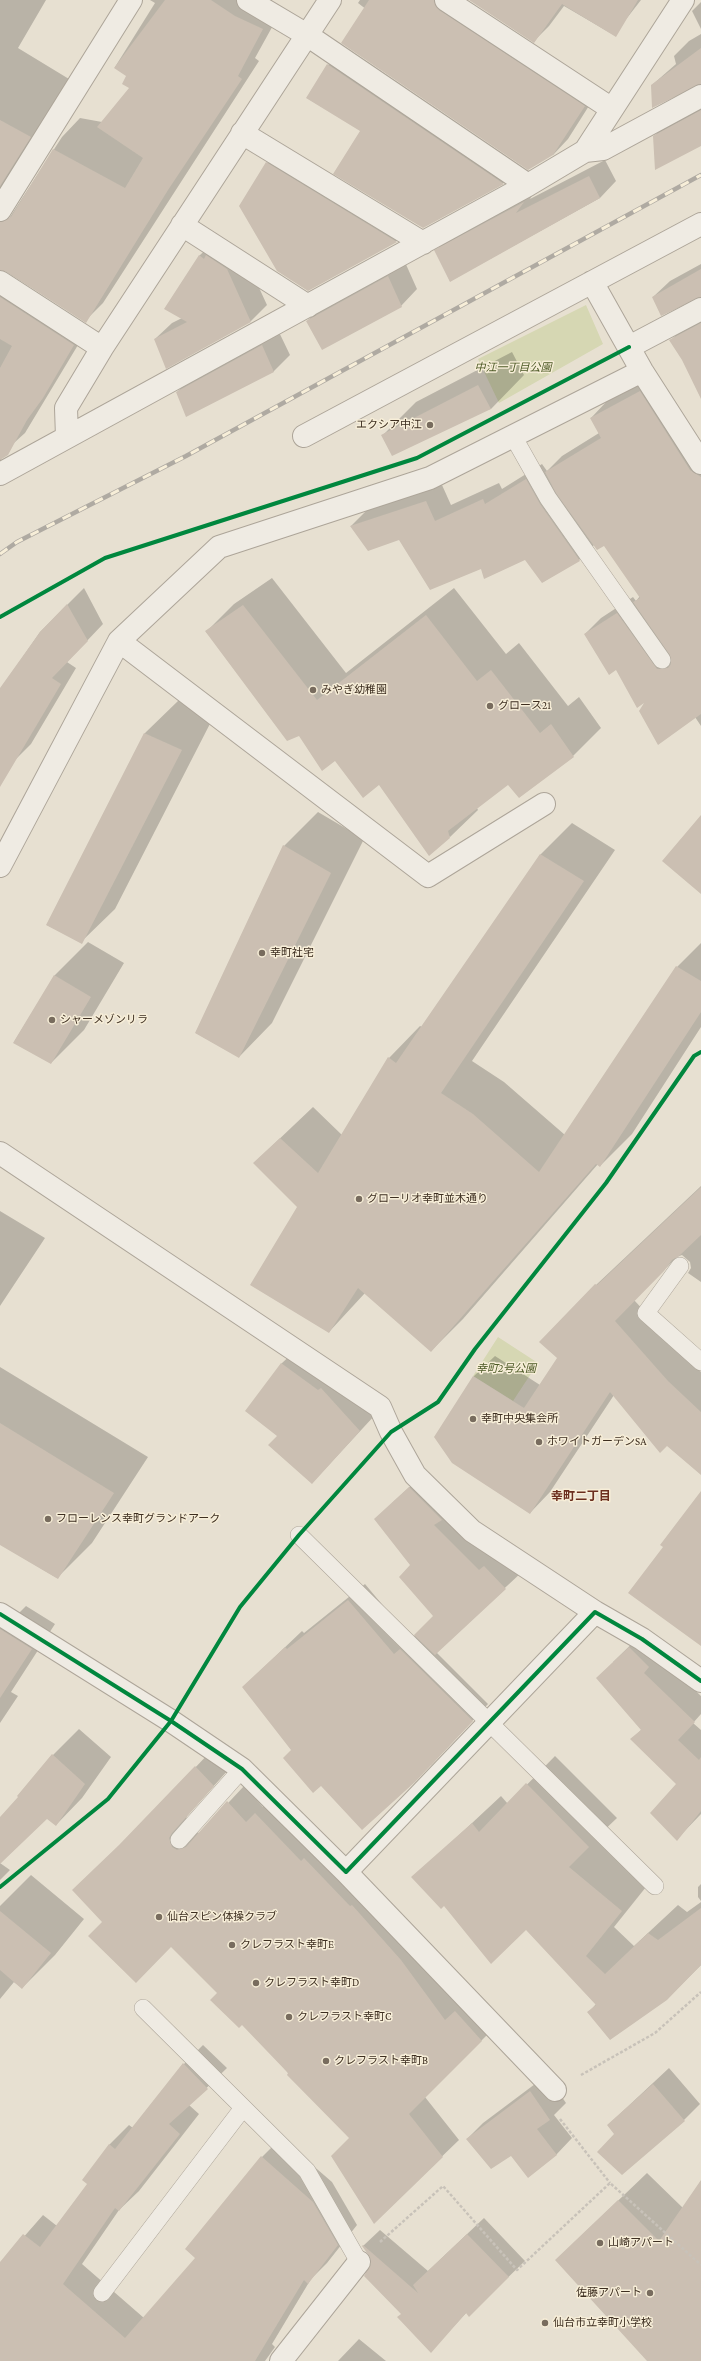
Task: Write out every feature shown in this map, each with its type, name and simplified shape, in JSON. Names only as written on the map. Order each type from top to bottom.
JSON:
[{"type":"street","points":[[0,210],[131,0]]},
{"type":"street","points":[[248,0],[307,35],[528,185]]},
{"type":"street","points":[[67,437],[66,408],[102,348],[330,0]]},
{"type":"street","points":[[446,0],[612,109]]},
{"type":"street","points":[[585,151],[678,2]]},
{"type":"street","points":[[0,474],[423,243],[528,185],[585,151],[602,149],[701,96]]},
{"type":"street","points":[[242,133],[423,243]]},
{"type":"street","points":[[304,436],[701,224]]},
{"type":"street","points":[[182,225],[308,306]]},
{"type":"street","points":[[0,282],[102,348]]},
{"type":"street","points":[[592,282],[642,371],[701,463]]},
{"type":"street","points":[[629,347],[701,309]]},
{"type":"street","points":[[0,866],[119,641],[219,546],[430,478],[642,371]]},
{"type":"street","points":[[119,641],[428,876],[544,804]]},
{"type":"street","points":[[0,1153],[380,1407],[391,1432],[415,1475],[472,1531],[595,1612],[642,1639],[701,1681]]},
{"type":"street","points":[[346,1872],[595,1612]]},
{"type":"street","points":[[0,1614],[171,1721],[242,1769],[346,1872],[555,2090]]},
{"type":"street","points":[[281,2361],[359,2262]]},
{"type":"lane","points":[[513,436],[548,498],[662,660]]},
{"type":"lane","points":[[680,1266],[646,1313],[701,1362]]},
{"type":"lane","points":[[299,1535],[655,1886]]},
{"type":"lane","points":[[180,1840],[242,1769]]},
{"type":"lane","points":[[143,2008],[307,2172],[359,2262]]},
{"type":"lane","points":[[102,2293],[243,2108]]},
{"type":"path","points":[[0,1887],[108,1799],[171,1721],[240,1608],[299,1535],[391,1432],[438,1402],[475,1349],[606,1182],[694,1056],[701,1052]]},
{"type":"path","points":[[701,1992],[655,2032],[555,2090],[550,2107],[610,2183],[701,2265]]},
{"type":"path","points":[[359,2262],[442,2186],[517,2270],[610,2183]]},
{"type":"green space","name":"中江一丁目公園","points":[[586,305],[603,344],[499,403],[478,359]]},
{"type":"green space","name":"幸町2号公園","points":[[498,1337],[538,1363],[513,1401],[473,1376]]},
{"type":"building","points":[[165,0],[211,0],[235,16],[263,29],[238,76],[242,79],[168,190],[86,323],[7,272],[0,270],[0,222],[11,217],[53,149],[125,188],[143,158],[97,127],[129,88],[122,84],[126,76],[114,68]]},
{"type":"building","points":[[369,0],[434,0],[439,10],[585,106],[553,155],[528,170],[341,43]]},
{"type":"building","points":[[469,0],[638,0],[616,37],[562,4],[534,43]]},
{"type":"building","points":[[701,48],[701,84],[652,108],[651,85]]},
{"type":"building","points":[[327,64],[504,184],[423,228],[333,174],[360,131],[306,98]]},
{"type":"building","points":[[701,110],[701,146],[655,170],[653,136]]},
{"type":"building","points":[[0,120],[31,137],[0,186]]},
{"type":"building","points":[[266,162],[397,242],[308,291],[277,271],[239,206]]},
{"type":"building","points":[[589,176],[600,198],[450,282],[434,250],[524,202],[516,213]]},
{"type":"building","points":[[199,255],[204,259],[206,255],[227,269],[251,322],[166,369],[154,339],[187,322],[164,309]]},
{"type":"building","points":[[701,269],[701,297],[661,316],[652,297]]},
{"type":"building","points":[[388,276],[402,307],[322,350],[306,321]]},
{"type":"building","points":[[0,297],[74,345],[43,398],[27,420],[8,455],[0,460],[0,368],[12,346],[0,339]]},
{"type":"building","points":[[701,323],[701,399],[682,360],[669,340]]},
{"type":"building","points":[[262,345],[274,372],[186,417],[176,392]]},
{"type":"building","name":"エクシア中江","points":[[478,385],[491,409],[392,456],[381,435]]},
{"type":"building","points":[[640,391],[690,470],[701,477],[701,714],[658,745],[639,711],[644,703],[637,708],[616,670],[609,675],[584,634],[617,613],[657,669],[668,668],[671,664],[670,655],[633,602],[640,598],[604,546],[597,550],[556,493],[545,472],[601,438],[590,418]]},
{"type":"building","points":[[526,479],[540,504],[580,561],[542,583],[525,560],[484,579],[481,569],[430,590],[399,540],[368,551],[350,526],[426,501],[435,521],[483,499],[485,504]]},
{"type":"building","points":[[67,604],[88,641],[52,678],[61,684],[0,787],[0,688],[40,632]]},
{"type":"building","points":[[243,605],[317,700],[426,615],[477,681],[491,670],[540,733],[551,724],[574,757],[519,798],[508,785],[448,831],[450,838],[429,856],[379,785],[363,798],[335,761],[322,771],[299,736],[287,741],[205,631]]},
{"type":"building","points":[[144,733],[182,750],[82,944],[46,925]]},
{"type":"building","points":[[701,815],[701,894],[662,861]]},
{"type":"building","name":"幸町社宅","points":[[283,845],[331,873],[239,1058],[195,1033]]},
{"type":"building","points":[[540,854],[584,881],[441,1093],[473,1114],[539,1172],[676,966],[701,981],[701,1012],[600,1167],[596,1164],[431,1352],[358,1288],[329,1333],[250,1285],[297,1207],[253,1163],[280,1138],[318,1173],[388,1057],[396,1063]]},
{"type":"building","name":"シャーメゾンリラ","points":[[54,975],[91,997],[51,1064],[13,1043]]},
{"type":"building","points":[[701,1187],[701,1235],[679,1256],[672,1260],[664,1271],[615,1321],[668,1381],[701,1412],[701,1475],[667,1446],[660,1453],[610,1392],[530,1514],[452,1463],[434,1437],[473,1376],[524,1408],[557,1358],[539,1342],[595,1284],[597,1285]]},
{"type":"building","points":[[281,1363],[318,1390],[321,1388],[360,1431],[312,1484],[268,1445],[277,1436],[245,1411]]},
{"type":"building","name":"フローレンス幸町グランドアーク","points":[[0,1423],[114,1493],[58,1579],[0,1545]]},
{"type":"building","points":[[409,1487],[442,1520],[434,1525],[479,1570],[484,1566],[506,1589],[435,1655],[414,1635],[433,1616],[399,1577],[410,1565],[374,1519]]},
{"type":"building","points":[[701,1491],[701,1646],[628,1593],[663,1547],[660,1545]]},
{"type":"building","points":[[348,1600],[394,1654],[400,1649],[473,1721],[415,1782],[362,1830],[321,1786],[313,1793],[283,1758],[291,1750],[242,1687],[285,1647],[287,1649]]},
{"type":"building","points":[[0,1629],[32,1649],[0,1698]]},
{"type":"building","points":[[629,1647],[649,1667],[644,1673],[695,1722],[678,1740],[699,1760],[701,1757],[701,1811],[677,1841],[650,1813],[676,1784],[630,1739],[641,1730],[596,1678]]},
{"type":"building","points":[[52,1754],[85,1784],[56,1826],[47,1819],[0,1864],[0,1817]]},
{"type":"building","points":[[195,1766],[214,1786],[172,1833],[169,1838],[172,1847],[177,1850],[186,1847],[227,1801],[246,1822],[255,1813],[301,1861],[304,1858],[350,1906],[352,1905],[401,1960],[445,2020],[455,2011],[482,2041],[409,2114],[443,2157],[374,2224],[331,2156],[349,2138],[287,2075],[288,2073],[242,2025],[239,2028],[210,2000],[217,1993],[171,1947],[136,1983],[88,1936],[102,1922],[72,1890],[119,1845]]},
{"type":"building","points":[[526,1783],[589,1847],[569,1867],[622,1911],[586,1956],[605,1974],[648,1933],[658,1940],[701,1908],[701,1965],[667,2000],[610,2040],[587,2012],[596,2005],[526,1930],[491,1964],[444,1906],[441,1909],[411,1877],[472,1823],[479,1832]]},
{"type":"building","points":[[0,1911],[51,1953],[22,1989],[0,1970]]},
{"type":"building","points":[[183,2063],[208,2089],[169,2124],[180,2134],[119,2211],[115,2208],[63,2284],[125,2338],[195,2258],[185,2249],[261,2156],[313,2202],[338,2245],[308,2284],[304,2280],[255,2361],[0,2361],[0,2262],[23,2234],[40,2247],[87,2184],[82,2180],[109,2144],[115,2149]]},
{"type":"building","points":[[653,2084],[685,2121],[622,2175],[597,2152],[614,2134],[607,2125]]},
{"type":"building","points":[[530,2091],[550,2120],[537,2129],[557,2155],[528,2178],[511,2156],[491,2169],[466,2139]]},
{"type":"building","points":[[701,2180],[701,2361],[647,2361],[555,2260],[618,2200],[659,2241]]},
{"type":"building","points":[[467,2234],[509,2277],[469,2317],[466,2313],[431,2353],[397,2317],[401,2314],[364,2276],[371,2263],[370,2257],[362,2246],[363,2245],[418,2293],[413,2285]]},
{"type":"railway","points":[[0,554],[17,542],[186,456],[701,175]]},
{"type":"cycle path","points":[[0,617],[105,558],[417,458],[629,347]]},
{"type":"cycle path","points":[[0,1887],[108,1799],[171,1721],[240,1607],[299,1535],[391,1432],[438,1402],[475,1349],[606,1183],[694,1056],[701,1052]]},
{"type":"cycle path","points":[[0,1614],[171,1721],[242,1769],[346,1872],[595,1612],[642,1639],[701,1681]]},
{"type":"place","name":"エクシア中江","points":[[430,425]]},
{"type":"place","name":"みやぎ幼稚園","points":[[313,690]]},
{"type":"place","name":"グロース21","points":[[490,706]]},
{"type":"place","name":"幸町社宅","points":[[262,953]]},
{"type":"place","name":"シャーメゾンリラ","points":[[52,1020]]},
{"type":"place","name":"グローリオ幸町並木通り","points":[[359,1199]]},
{"type":"place","name":"幸町中央集会所","points":[[473,1419]]},
{"type":"place","name":"ホワイトガーデンSA","points":[[539,1442]]},
{"type":"place","name":"フローレンス幸町グランドアーク","points":[[48,1519]]},
{"type":"place","name":"仙台スピン体操クラブ","points":[[159,1917]]},
{"type":"place","name":"クレフラスト幸町E","points":[[232,1945]]},
{"type":"place","name":"クレフラスト幸町D","points":[[256,1983]]},
{"type":"place","name":"クレフラスト幸町C","points":[[289,2017]]},
{"type":"place","name":"クレフラスト幸町B","points":[[326,2061]]},
{"type":"place","name":"山崎アパート","points":[[600,2243]]},
{"type":"place","name":"佐藤アパート","points":[[650,2293]]},
{"type":"place","name":"仙台市立幸町小学校","points":[[545,2323]]},
{"type":"district","name":"幸町二丁目","points":[[581,1496]]}]
